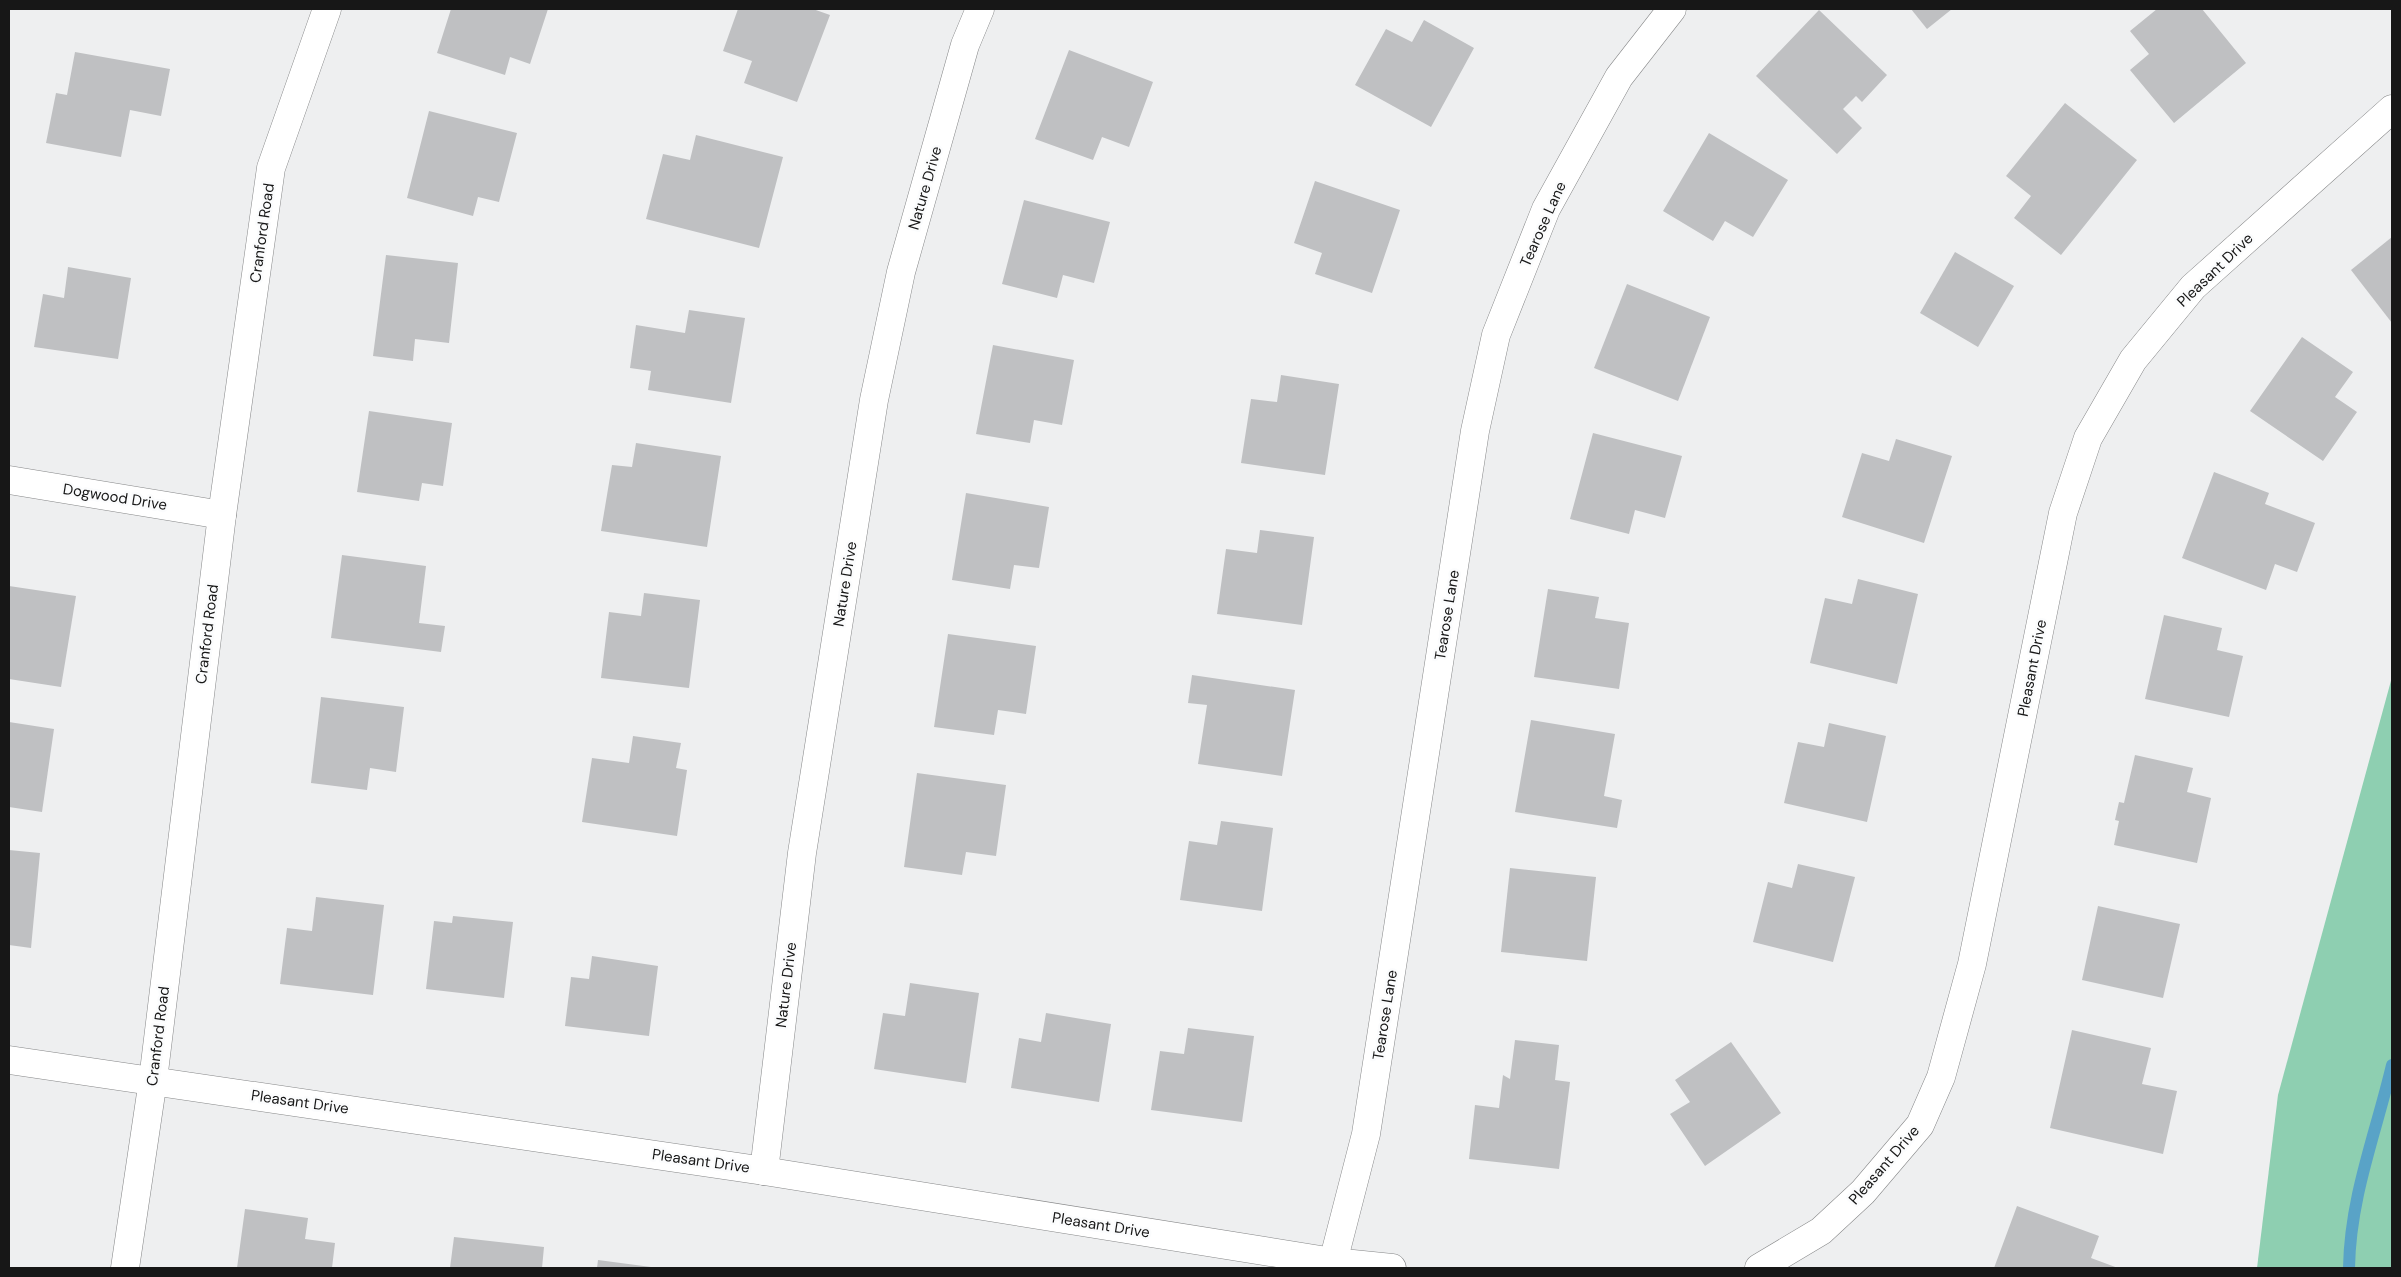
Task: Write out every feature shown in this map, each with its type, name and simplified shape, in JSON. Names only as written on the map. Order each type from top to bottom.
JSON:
[{"type":"street","name":"Cranford Road","points":[[125,1268],[153,1080],[222,515],[271,168],[327,9]]},
{"type":"street","name":"Nature Drive","points":[[764,1171],[802,853],[874,400],[901,272],[965,45],[980,9]]},
{"type":"street","name":"Tearose Lane","points":[[1332,1262],[1366,1134],[1475,431],[1496,335],[1546,209],[1619,77],[1672,9]]},
{"type":"street","name":"Pleasant Drive","points":[[1759,1268],[1821,1231],[1863,1192],[1920,1125],[1942,1077],[1972,964],[2063,513],[2088,438],[2133,360],[2193,287],[2392,109]]},
{"type":"street","name":"Dogwood Drive","points":[[9,480],[222,515]]},
{"type":"street","name":"Pleasant Drive","points":[[9,1060],[764,1171],[1332,1262],[1392,1268]]},
{"type":"green space","points":[[2392,677],[2392,1268],[2257,1268],[2278,1095]]},
{"type":"building","points":[[451,9],[548,9],[530,64],[510,57],[505,75],[437,53]]},
{"type":"building","points":[[738,9],[813,9],[830,15],[797,102],[744,83],[752,61],[723,51]]},
{"type":"building","points":[[1911,9],[1952,9],[1927,29]]},
{"type":"building","points":[[2157,9],[2202,9],[2246,63],[2174,123],[2130,70],[2149,54],[2130,31]]},
{"type":"building","points":[[1819,10],[1887,75],[1862,102],[1856,96],[1843,109],[1862,128],[1837,154],[1756,76]]},
{"type":"building","points":[[1424,20],[1474,48],[1431,127],[1355,85],[1386,29],[1412,42]]},
{"type":"building","points":[[1069,50],[1153,82],[1129,147],[1102,137],[1093,160],[1035,139]]},
{"type":"building","points":[[75,52],[170,69],[161,116],[130,110],[121,157],[46,143],[56,93],[67,95]]},
{"type":"building","points":[[2065,103],[2137,160],[2061,255],[2014,218],[2031,196],[2006,176]]},
{"type":"building","points":[[429,111],[517,133],[499,202],[478,197],[473,216],[407,198]]},
{"type":"building","points":[[1709,133],[1788,180],[1753,237],[1725,221],[1713,241],[1663,211]]},
{"type":"building","points":[[696,135],[783,157],[759,248],[646,219],[663,154],[690,160]]},
{"type":"building","points":[[1315,181],[1400,210],[1372,293],[1315,274],[1322,253],[1294,243]]},
{"type":"building","points":[[1024,200],[1110,222],[1094,283],[1063,275],[1057,298],[1002,284]]},
{"type":"building","points":[[2392,237],[2392,323],[2351,270]]},
{"type":"building","points":[[1955,252],[2014,286],[1978,347],[1920,313]]},
{"type":"building","points":[[386,255],[458,263],[449,343],[415,339],[413,361],[373,356]]},
{"type":"building","points":[[68,267],[131,278],[118,359],[34,347],[43,294],[64,298]]},
{"type":"building","points":[[1627,284],[1710,317],[1678,401],[1594,368]]},
{"type":"building","points":[[689,310],[745,318],[731,403],[648,390],[651,371],[630,368],[636,325],[685,333]]},
{"type":"building","points":[[2302,337],[2353,372],[2335,397],[2357,412],[2323,461],[2250,411]]},
{"type":"building","points":[[993,345],[1074,360],[1062,425],[1034,420],[1030,443],[976,434]]},
{"type":"building","points":[[1281,375],[1339,384],[1325,475],[1241,463],[1251,399],[1277,402]]},
{"type":"building","points":[[369,411],[452,423],[443,486],[422,483],[419,501],[357,492]]},
{"type":"building","points":[[1593,433],[1682,456],[1665,518],[1635,510],[1629,534],[1570,519]]},
{"type":"building","points":[[1896,439],[1952,456],[1924,543],[1842,517],[1862,453],[1889,461]]},
{"type":"building","points":[[636,443],[721,456],[707,547],[601,531],[612,465],[632,467]]},
{"type":"building","points":[[2214,472],[2269,493],[2265,504],[2315,523],[2297,572],[2275,564],[2266,590],[2182,558]]},
{"type":"building","points":[[966,493],[1049,507],[1039,568],[1014,565],[1010,589],[952,580]]},
{"type":"building","points":[[1260,530],[1314,537],[1302,625],[1217,614],[1226,549],[1257,553]]},
{"type":"building","points":[[342,555],[426,566],[419,623],[445,626],[441,652],[331,638]]},
{"type":"building","points":[[1858,579],[1918,594],[1897,684],[1810,663],[1825,598],[1852,604]]},
{"type":"building","points":[[9,586],[76,596],[61,687],[9,679]]},
{"type":"building","points":[[1548,589],[1599,597],[1595,618],[1629,623],[1619,689],[1534,677]]},
{"type":"building","points":[[644,593],[700,600],[689,688],[601,678],[609,612],[641,616]]},
{"type":"building","points":[[2164,615],[2222,628],[2217,650],[2243,656],[2229,717],[2145,699]]},
{"type":"building","points":[[948,634],[1036,646],[1026,714],[998,710],[994,735],[934,727]]},
{"type":"building","points":[[1192,675],[1295,690],[1282,776],[1198,764],[1207,705],[1188,703]]},
{"type":"building","points":[[321,697],[404,707],[396,772],[370,768],[367,790],[311,783]]},
{"type":"building","points":[[1531,720],[1615,734],[1604,796],[1622,800],[1617,828],[1515,812]]},
{"type":"building","points":[[9,722],[54,729],[42,812],[9,807]]},
{"type":"building","points":[[1829,723],[1886,736],[1867,822],[1784,803],[1798,742],[1824,747]]},
{"type":"building","points":[[633,736],[681,743],[676,768],[687,770],[677,836],[582,822],[592,758],[629,763]]},
{"type":"building","points":[[2135,755],[2193,768],[2187,792],[2211,798],[2197,863],[2114,845],[2119,821],[2115,820],[2119,802],[2124,803]]},
{"type":"building","points":[[917,773],[1006,785],[996,856],[966,852],[962,875],[904,867]]},
{"type":"building","points":[[1221,821],[1273,828],[1262,911],[1180,900],[1189,841],[1217,845]]},
{"type":"building","points":[[9,850],[40,853],[31,948],[9,945]]},
{"type":"building","points":[[1798,864],[1855,877],[1833,962],[1753,942],[1768,882],[1792,888]]},
{"type":"building","points":[[1510,868],[1596,877],[1587,961],[1501,952]]},
{"type":"building","points":[[316,897],[384,905],[373,995],[280,984],[287,928],[312,931]]},
{"type":"building","points":[[2098,906],[2180,924],[2163,998],[2082,980]]},
{"type":"building","points":[[453,916],[513,922],[504,998],[426,989],[434,921],[452,923]]},
{"type":"building","points":[[592,956],[658,966],[649,1036],[565,1026],[571,977],[589,979]]},
{"type":"building","points":[[910,983],[979,993],[966,1083],[874,1069],[883,1013],[905,1016]]},
{"type":"building","points":[[1046,1013],[1111,1024],[1099,1102],[1011,1088],[1019,1038],[1041,1042]]},
{"type":"building","points":[[1188,1028],[1254,1036],[1242,1122],[1151,1110],[1160,1051],[1184,1054]]},
{"type":"building","points":[[2072,1030],[2151,1048],[2142,1084],[2177,1091],[2163,1154],[2050,1128]]},
{"type":"building","points":[[1515,1040],[1559,1045],[1555,1080],[1570,1082],[1559,1169],[1469,1159],[1475,1105],[1499,1108],[1503,1075],[1510,1079]]},
{"type":"building","points":[[1731,1042],[1781,1113],[1705,1166],[1670,1114],[1690,1102],[1675,1080]]},
{"type":"building","points":[[2017,1206],[2099,1236],[2091,1258],[2118,1268],[1994,1268]]},
{"type":"building","points":[[245,1209],[308,1218],[305,1239],[335,1243],[332,1268],[237,1268]]},
{"type":"building","points":[[454,1237],[544,1247],[542,1268],[450,1268]]},
{"type":"building","points":[[598,1260],[651,1267],[651,1268],[597,1268]]},
{"type":"waterway","points":[[2349,1268],[2350,1242],[2359,1190],[2392,1065]]}]
